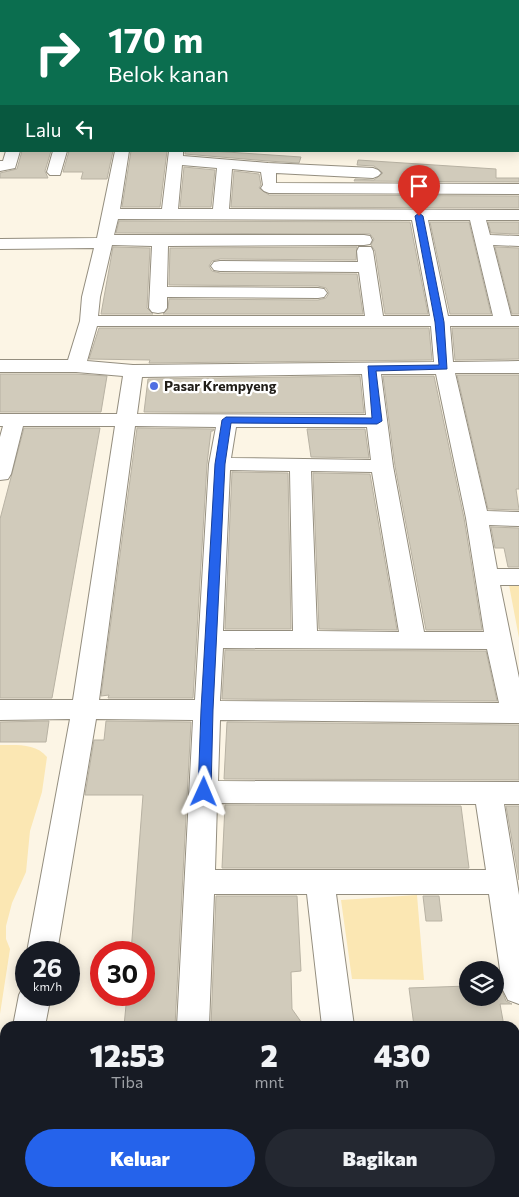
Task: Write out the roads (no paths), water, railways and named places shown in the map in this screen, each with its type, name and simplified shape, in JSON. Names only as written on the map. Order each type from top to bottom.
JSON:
[{"type":"street","points":[[0,166],[10,165],[13,152]]},
{"type":"street","points":[[55,172],[60,152]]},
{"type":"street","points":[[76,366],[89,321],[90,297],[111,214],[122,152]]},
{"type":"street","points":[[89,321],[512,322],[485,240],[481,190],[476,182],[464,178],[225,165],[176,156],[170,213]]},
{"type":"street","points":[[221,213],[225,165]]},
{"type":"street","points":[[268,168],[270,214]]},
{"type":"street","points":[[269,188],[519,189]]},
{"type":"street","points":[[111,214],[519,215]]},
{"type":"street","points":[[362,214],[366,267],[375,322]]},
{"type":"street","points":[[0,710],[516,713],[498,641],[477,518],[444,368],[440,322],[419,216]]},
{"type":"street","points":[[217,294],[221,240]]},
{"type":"street","points":[[0,244],[104,241],[364,240]]},
{"type":"street","points":[[485,240],[519,240]]},
{"type":"street","points":[[157,322],[160,292],[160,242]]},
{"type":"street","points":[[220,266],[366,267]]},
{"type":"street","points":[[319,267],[318,293],[321,322]]},
{"type":"street","points":[[160,292],[217,294],[318,293]]},
{"type":"street","points":[[0,366],[76,366],[133,371],[519,367]]},
{"type":"street","points":[[371,368],[382,466],[413,641]]},
{"type":"street","points":[[44,941],[85,709],[133,371]]},
{"type":"street","points":[[1,470],[8,420],[126,422],[226,420],[377,421]]},
{"type":"street","points":[[193,1021],[220,464],[226,420]]},
{"type":"street","points":[[220,464],[382,466]]},
{"type":"street","points":[[300,464],[305,639]]},
{"type":"street","points":[[477,518],[519,519]]},
{"type":"street","points":[[487,577],[519,577]]},
{"type":"street","points":[[212,639],[498,641]]},
{"type":"street","points":[[204,792],[519,793]]},
{"type":"street","points":[[488,792],[519,990]]},
{"type":"street","points":[[320,881],[337,1021]]},
{"type":"street","points":[[200,882],[502,882]]},
{"type":"street","points":[[30,1021],[33,1006]]},
{"type":"place","name":"Pasar Krempyeng","points":[[154,386]]}]
